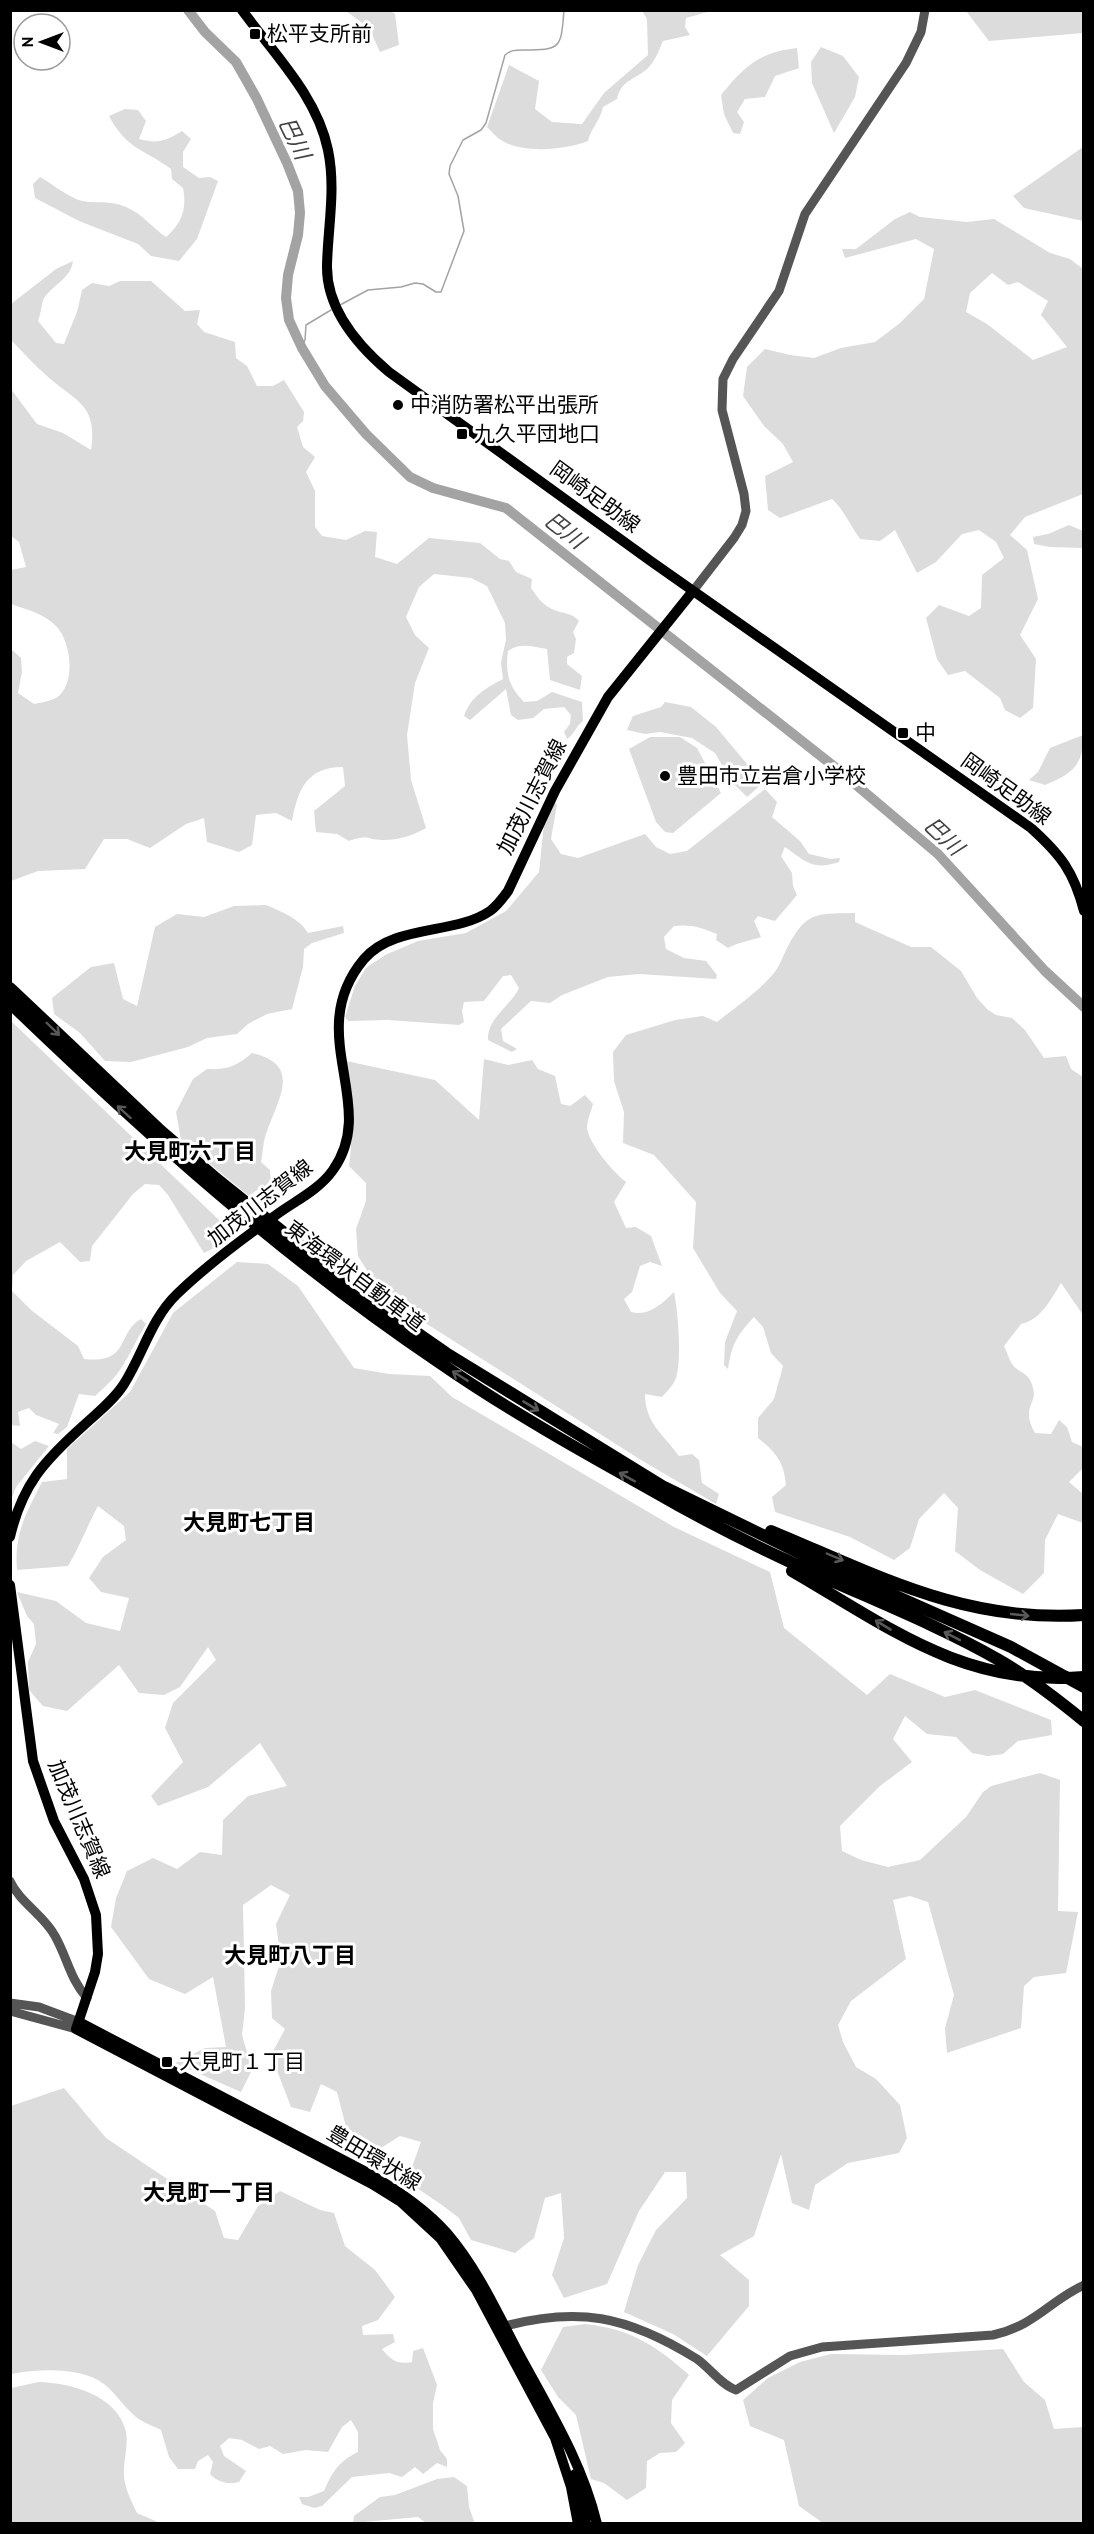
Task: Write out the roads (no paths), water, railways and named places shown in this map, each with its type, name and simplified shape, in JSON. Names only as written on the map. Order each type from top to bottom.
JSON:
[{"type":"highway","name":"東海環状自動車道","points":[[10,988],[217,1186]]},
{"type":"highway","name":"東海環状自動車道","points":[[10,1003],[85,1076],[217,1186],[443,1359],[606,1465],[716,1525]]},
{"type":"highway","name":"東海環状自動車道","points":[[443,1359],[664,1486]]},
{"type":"highway","points":[[664,1486],[895,1583],[939,1599],[971,1608],[1027,1616],[1083,1615]]},
{"type":"highway","points":[[664,1486],[812,1559],[1011,1647],[1083,1688]]},
{"type":"highway","points":[[716,1525],[741,1544],[788,1568],[912,1642],[994,1672],[1051,1678],[1083,1677]]},
{"type":"highway","points":[[716,1525],[1000,1661],[1056,1699],[1083,1721]]},
{"type":"main road","name":"岡崎足助線","points":[[242,10],[299,86],[320,126],[328,149],[333,198],[327,275],[333,299],[346,327],[358,343],[389,372],[693,591],[1031,828],[1066,864],[1077,886],[1083,911]]},
{"type":"main road","name":"加茂川志賀線","points":[[10,1537],[21,1501],[46,1460],[107,1404],[124,1384],[156,1322],[176,1295],[246,1237],[315,1188],[332,1172],[346,1147],[348,1109],[337,1026],[340,1004],[350,977],[366,957],[401,937],[482,916],[498,904],[508,891],[555,791],[608,697],[693,591]]},
{"type":"main road","name":"加茂川志賀線","points":[[10,1585],[33,1761],[54,1821],[84,1879],[96,1914],[98,1954],[78,2025]]},
{"type":"main road","name":"豊田環状線","points":[[78,2025],[368,2173],[408,2199],[446,2232],[467,2258],[555,2438],[571,2487],[578,2523]]},
{"type":"main road","name":"豊田環状線","points":[[500,2327],[570,2450],[586,2485],[597,2523]]},
{"type":"main road","points":[[570,2450],[584,2503],[586,2523]]},
{"type":"street","points":[[693,591],[738,532],[746,511],[744,494],[722,410],[723,380],[733,359],[779,291],[805,214],[906,63],[921,32],[925,10]]},
{"type":"street","points":[[10,1881],[26,1904],[54,1934],[76,1986],[87,1998]]},
{"type":"street","points":[[10,2003],[39,2007],[78,2025]]},
{"type":"street","points":[[10,2011],[78,2025]]},
{"type":"street","points":[[500,2327],[562,2315],[591,2316],[613,2320],[639,2329],[689,2355],[736,2391],[776,2363],[802,2351],[822,2347],[1008,2332],[1037,2317],[1083,2285]]},
{"type":"waterway","name":"巴川","points":[[188,10],[205,32],[236,62],[257,99],[287,163],[298,191],[300,213],[298,235],[288,275],[286,298],[289,320],[302,348],[325,386],[366,434],[410,477],[433,488],[506,508],[836,768],[938,854],[1045,971],[1084,1007]]},
{"type":"waterway","points":[[340,305],[368,290],[401,287],[415,283],[441,292],[464,231],[458,196],[449,174],[450,166],[463,140],[481,130],[486,123],[505,55],[513,51],[545,49],[557,45],[562,33],[564,10]]},
{"type":"waterway","points":[[300,350],[305,340],[306,325],[331,310]]},
{"type":"place","name":"松平支所前","points":[[255,34]]},
{"type":"place","name":"中消防署松平出張所","points":[[398,405]]},
{"type":"place","name":"九久平団地口","points":[[462,434]]},
{"type":"place","name":"中","points":[[903,733]]},
{"type":"place","name":"豊田市立岩倉小学校","points":[[665,776]]},
{"type":"place","name":"大見町１丁目","points":[[167,2062]]},
{"type":"district","name":"大見町六丁目","points":[[190,1151]]},
{"type":"district","name":"大見町七丁目","points":[[249,1522]]},
{"type":"district","name":"大見町八丁目","points":[[290,1955]]},
{"type":"district","name":"大見町一丁目","points":[[209,2192]]}]
